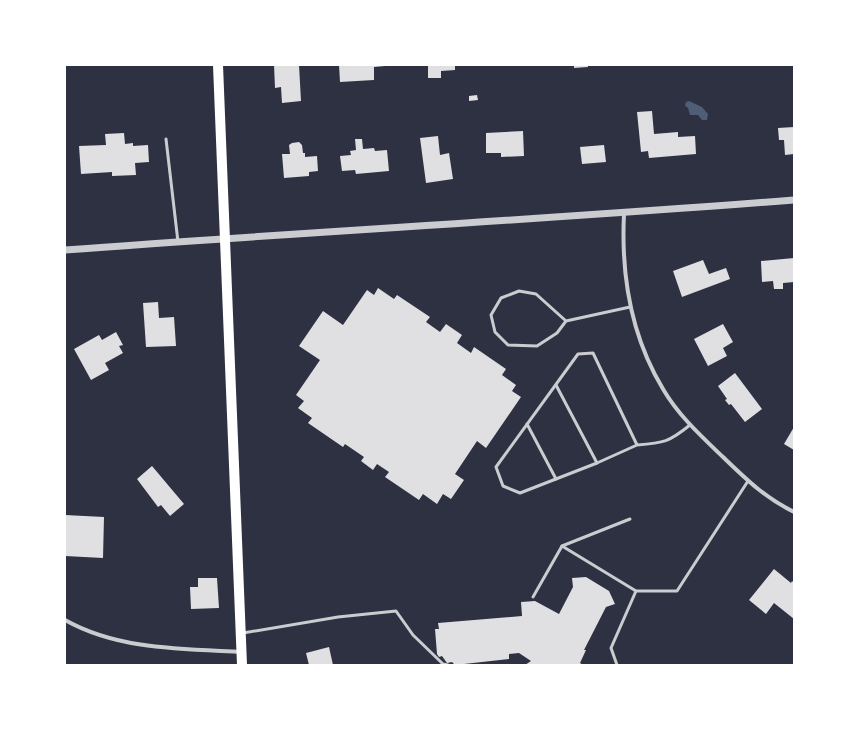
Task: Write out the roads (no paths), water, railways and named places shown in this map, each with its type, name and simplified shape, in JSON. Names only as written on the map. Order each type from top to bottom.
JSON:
[{"type":"main road","points":[[218,65],[242,665]]},
{"type":"street","points":[[65,250],[225,238],[624,214],[794,200]]},
{"type":"street","points":[[624,214],[624,266],[630,307],[647,359],[659,383],[670,400],[690,425],[748,481],[764,495],[794,512]]},
{"type":"street","points":[[65,620],[90,632],[122,641],[172,648],[242,652]]},
{"type":"lane","points":[[166,139],[178,242]]},
{"type":"lane","points":[[566,321],[536,294],[519,291],[501,298],[491,314],[495,332],[508,345],[537,346],[557,333],[566,321],[630,307]]},
{"type":"lane","points":[[637,445],[593,353],[578,354],[496,467],[503,486],[520,492],[597,463],[637,445],[656,444],[673,439],[690,425]]},
{"type":"lane","points":[[556,385],[597,463]]},
{"type":"lane","points":[[527,424],[556,479]]},
{"type":"lane","points":[[562,546],[636,591],[677,591],[748,481]]},
{"type":"lane","points":[[533,597],[562,546],[630,519]]},
{"type":"lane","points":[[617,665],[611,648],[636,591]]},
{"type":"lane","points":[[241,633],[338,617],[396,611],[413,635],[443,664],[448,665]]},
{"type":"water","points":[[689,101],[702,107],[708,114],[707,120],[702,120],[698,115],[690,115],[688,108],[685,106],[686,102]]}]
